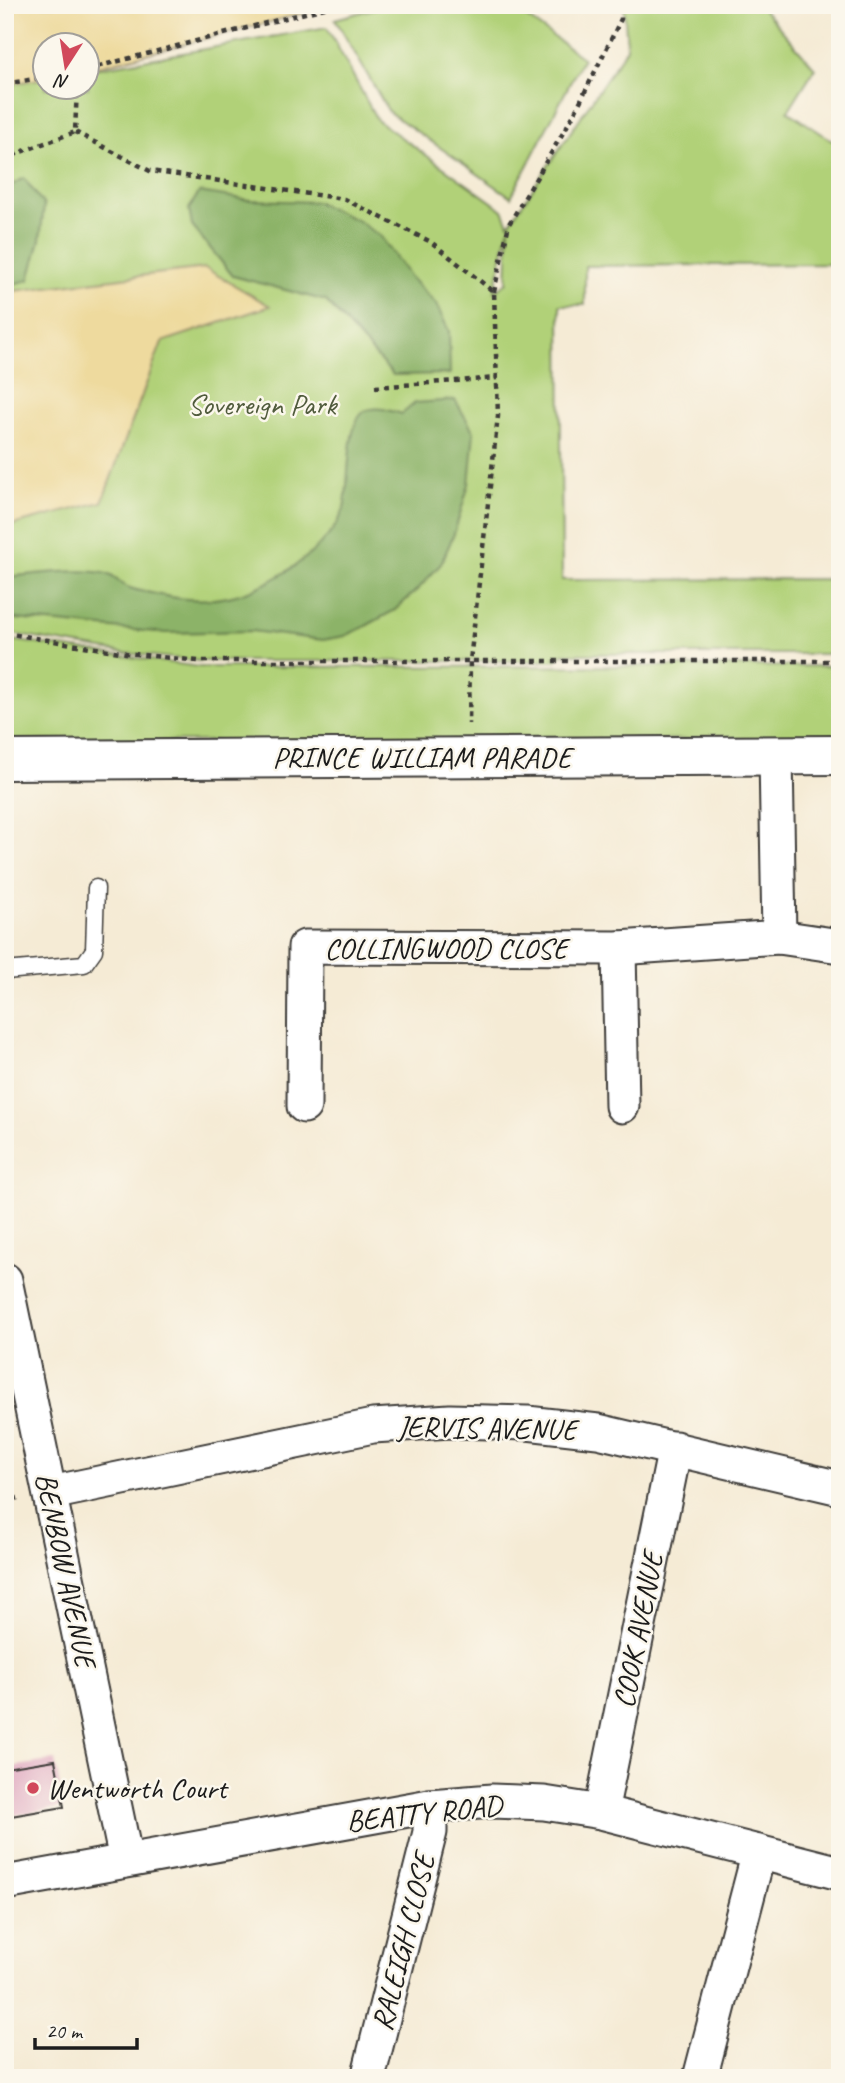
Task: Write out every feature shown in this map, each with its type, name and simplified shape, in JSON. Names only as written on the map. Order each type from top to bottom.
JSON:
[{"type":"street","points":[[776,755],[779,937]]},
{"type":"street","name":"PRINCE WILLIAM PARADE","points":[[5,760],[840,755]]},
{"type":"street","name":"COLLINGWOOD CLOSE","points":[[303,1106],[305,947],[619,948],[779,937],[840,946]]},
{"type":"street","points":[[619,948],[621,1106]]},
{"type":"street","name":"BENBOW AVENUE","points":[[5,1280],[9,1316],[51,1493],[126,1860]]},
{"type":"street","name":"JERVIS AVENUE","points":[[51,1493],[386,1425],[450,1421],[527,1423],[598,1431],[840,1488]]},
{"type":"street","name":"COOK AVENUE","points":[[601,1812],[675,1448]]},
{"type":"street","name":"BEATTY ROAD","points":[[5,1883],[430,1806],[492,1801],[544,1803],[601,1812],[840,1873]]},
{"type":"street","name":"RALEIGH CLOSE","points":[[368,2078],[430,1832],[430,1806]]},
{"type":"street","points":[[700,2078],[758,1852]]},
{"type":"lane","points":[[5,971],[84,964],[94,950],[96,888]]},
{"type":"path","points":[[102,65],[337,5]]},
{"type":"path","points":[[469,757],[470,661],[498,416],[494,292],[509,224],[573,116],[621,19],[621,5]]},
{"type":"path","points":[[5,84],[32,79]]},
{"type":"path","points":[[75,132],[76,102]]},
{"type":"path","points":[[5,162],[18,153],[75,132],[150,171],[344,199],[431,242],[494,292]]},
{"type":"path","points":[[375,387],[497,378]]},
{"type":"path","points":[[5,633],[198,662],[840,661]]},
{"type":"green space","points":[[388,5],[520,5],[522,14],[583,58],[511,197],[389,112],[335,19]]},
{"type":"green space","name":"Sovereign Park","points":[[624,5],[764,5],[764,10],[815,68],[788,111],[840,146],[840,264],[585,266],[585,305],[560,305],[562,580],[840,579],[840,654],[563,654],[555,661],[198,661],[126,653],[5,633],[5,84],[32,79],[32,102],[102,102],[102,67],[327,27],[377,120],[503,210],[509,224],[627,48]],"holes":[[[509,229],[507,282],[495,291],[508,230]]]},
{"type":"green space","points":[[24,178],[44,205],[40,240],[29,280],[5,286],[5,189]]},
{"type":"green space","points":[[199,192],[250,200],[316,202],[357,220],[381,237],[410,277],[436,304],[449,331],[450,374],[393,375],[326,301],[233,276],[192,226],[189,209]]},
{"type":"green space","points":[[455,400],[474,432],[469,484],[454,534],[441,564],[419,588],[395,610],[364,627],[345,636],[323,640],[251,631],[166,633],[5,618],[5,577],[57,572],[97,572],[110,575],[136,590],[194,600],[229,597],[262,585],[318,547],[336,525],[346,498],[354,428],[365,411],[379,409],[402,414],[415,403]]},
{"type":"green space","points":[[5,639],[199,667],[840,666],[840,739],[5,742]]},
{"type":"sand","points":[[5,5],[336,5],[102,65],[102,32],[32,32],[32,80],[5,85]]},
{"type":"sand","name":"Sovereign Park","points":[[205,268],[270,306],[162,342],[102,502],[5,527],[5,292]]},
{"type":"building","name":"Wentworth Court","points":[[55,1760],[64,1807],[5,1817],[5,1768]]},
{"type":"place","name":"Wentworth Court","points":[[33,1788]]}]
